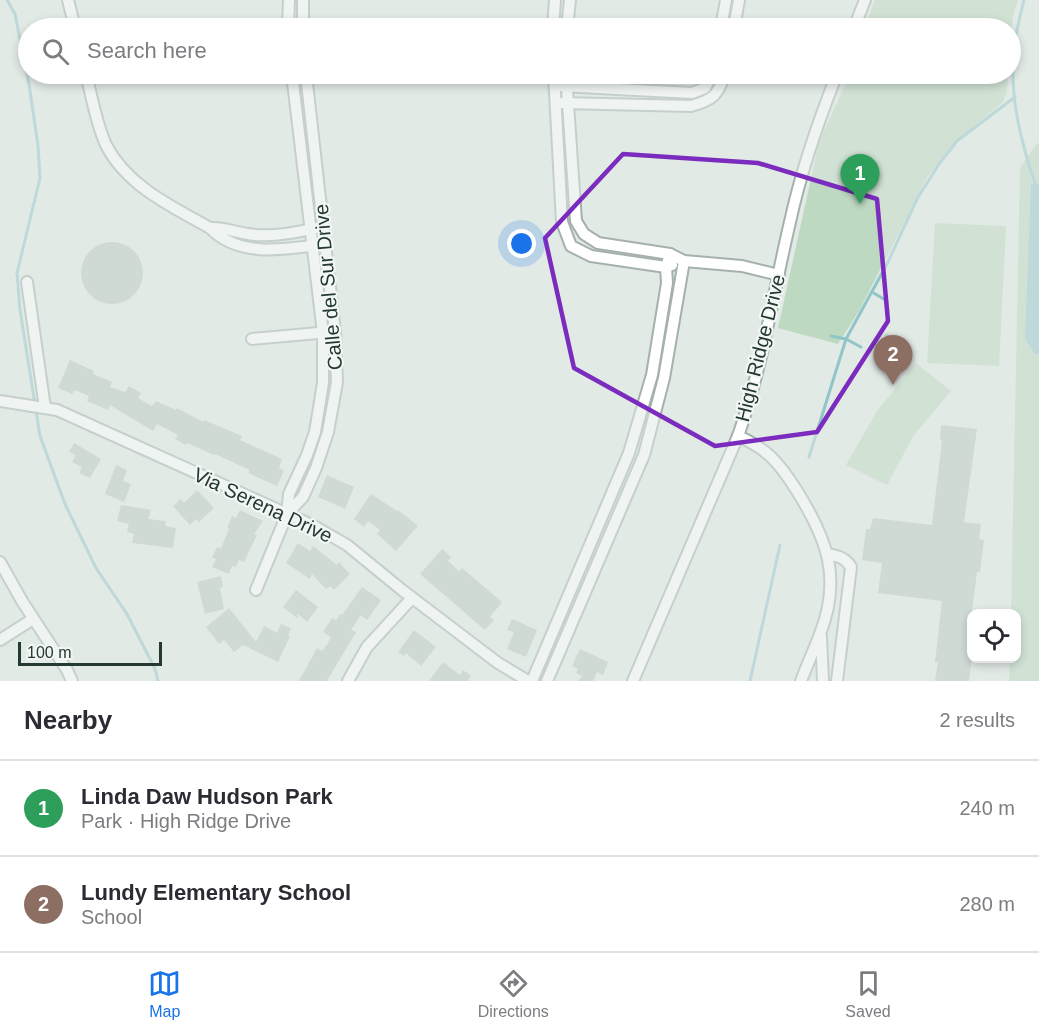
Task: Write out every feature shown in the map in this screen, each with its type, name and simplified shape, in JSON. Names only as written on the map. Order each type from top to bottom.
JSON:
[{"type":"street","points":[[68,0],[72,18]]},
{"type":"street","points":[[288,18],[289,0]]},
{"type":"street","points":[[303,0],[303,18]]},
{"type":"street","points":[[554,18],[555,0]]},
{"type":"street","points":[[568,18],[570,0]]},
{"type":"street","points":[[723,18],[726,0]]},
{"type":"street","points":[[736,18],[739,0]]},
{"type":"street","points":[[858,18],[865,0]]},
{"type":"street","points":[[89,84],[106,144],[119,166],[139,185],[210,228],[218,237],[237,246],[262,250],[325,244]]},
{"type":"street","points":[[684,261],[666,267],[591,256],[571,246],[562,222],[554,86],[692,93],[705,88],[707,84]]},
{"type":"street","points":[[555,103],[691,105],[709,101],[721,84]]},
{"type":"street","name":"High Ridge Drive","points":[[633,681],[749,405],[790,221],[812,140],[833,84]]},
{"type":"street","points":[[293,86],[306,85]]},
{"type":"street","name":"Calle del Sur Drive","points":[[287,514],[303,496],[316,468],[328,432],[337,382],[335,332],[306,85]]},
{"type":"street","name":"Calle del Sur Drive","points":[[256,590],[287,514],[289,494],[308,455],[320,412],[323,383],[323,333],[293,86]]},
{"type":"street","points":[[567,86],[576,221],[584,234],[598,243],[670,254],[684,261],[742,266],[779,275]]},
{"type":"street","points":[[705,88],[714,96]]},
{"type":"street","points":[[560,185],[574,183]]},
{"type":"street","points":[[210,228],[224,227],[249,234],[272,234],[323,227]]},
{"type":"street","points":[[237,246],[241,232]]},
{"type":"street","points":[[571,246],[584,234]]},
{"type":"street","points":[[530,681],[629,453],[652,375],[667,283],[666,267],[670,254]]},
{"type":"street","points":[[549,676],[644,455],[664,378],[684,261]]},
{"type":"street","points":[[27,282],[48,408]]},
{"type":"street","points":[[252,339],[335,332]]},
{"type":"street","name":"Via Serena Drive","points":[[0,401],[48,408],[314,526],[347,545],[498,663],[530,681]]},
{"type":"street","points":[[643,407],[656,411]]},
{"type":"street","points":[[738,435],[751,441],[778,462],[815,519],[827,554],[831,583],[829,601],[821,633],[801,681]]},
{"type":"street","points":[[588,549],[601,555]]},
{"type":"street","points":[[827,554],[839,556],[848,561],[851,567],[837,681]]},
{"type":"street","points":[[0,562],[72,681]]},
{"type":"street","points":[[348,681],[368,647],[412,598]]},
{"type":"street","points":[[0,640],[33,619]]},
{"type":"street","points":[[821,633],[824,681]]},
{"type":"highlighted area","points":[[623,154],[758,163],[877,199],[888,321],[817,432],[715,446],[574,368],[545,238]]},
{"type":"green space","points":[[875,0],[1018,0],[1013,18],[868,18]]},
{"type":"green space","points":[[845,84],[1007,84],[1003,102],[951,146],[927,178],[859,311],[838,344],[778,328],[819,142]]},
{"type":"green space","points":[[1037,143],[1039,144],[1039,681],[1009,681],[1010,663],[1021,663],[1021,609],[1011,609],[1020,168]]},
{"type":"green space","points":[[935,223],[1006,226],[999,366],[927,363]]},
{"type":"green space","points":[[916,363],[951,391],[914,435],[887,485],[846,465],[877,411]]},
{"type":"water","points":[[1031,184],[1039,185],[1039,354],[1035,354],[1025,339]]},
{"type":"building","points":[[112,242],[134,251],[143,273],[134,295],[112,304],[90,295],[81,273],[90,251]]},
{"type":"building","points":[[70,360],[112,382],[110,387],[125,392],[129,386],[141,393],[138,398],[152,406],[156,401],[176,410],[177,408],[203,422],[204,420],[242,436],[240,440],[282,459],[279,468],[284,471],[277,486],[248,473],[250,470],[215,454],[187,443],[186,445],[175,439],[178,435],[157,424],[153,431],[110,405],[108,410],[87,401],[89,396],[75,390],[72,394],[58,388]]},
{"type":"building","points":[[941,425],[977,429],[964,522],[981,524],[979,539],[984,540],[972,609],[967,609],[967,663],[971,663],[969,681],[935,681],[942,601],[878,593],[882,563],[862,560],[866,529],[870,529],[873,518],[932,525],[942,440],[940,439]]},
{"type":"building","points":[[74,443],[101,459],[90,478],[79,473],[82,467],[72,462],[76,455],[69,452]]},
{"type":"building","points":[[116,465],[127,470],[123,481],[131,484],[124,502],[105,494]]},
{"type":"building","points":[[327,475],[354,487],[345,509],[318,497]]},
{"type":"building","points":[[197,490],[214,508],[199,522],[195,519],[190,525],[173,506],[181,499],[184,503]]},
{"type":"building","points":[[371,494],[398,510],[418,526],[396,551],[377,534],[380,530],[368,521],[364,527],[354,519]]},
{"type":"building","points":[[121,505],[151,510],[148,519],[166,521],[165,526],[176,528],[173,548],[132,543],[134,534],[127,532],[129,524],[117,521]]},
{"type":"building","points":[[240,510],[263,521],[254,534],[257,535],[244,562],[239,560],[236,567],[232,566],[229,574],[212,567],[216,559],[212,558],[217,547],[221,548],[232,516],[236,518]]},
{"type":"building","points":[[298,543],[310,551],[313,546],[337,565],[339,562],[350,574],[334,590],[330,586],[326,589],[312,574],[310,579],[286,563]]},
{"type":"building","points":[[442,549],[451,557],[448,561],[459,571],[462,568],[502,602],[490,617],[494,620],[485,630],[420,574]]},
{"type":"building","points":[[221,576],[223,587],[220,588],[224,609],[205,614],[197,582]]},
{"type":"building","points":[[362,587],[381,600],[367,620],[361,615],[351,630],[356,632],[327,681],[299,681],[317,648],[322,651],[328,643],[331,637],[323,632],[332,618],[336,620],[340,614],[342,615]]},
{"type":"building","points":[[296,590],[318,607],[307,622],[298,614],[297,618],[283,607]]},
{"type":"building","points":[[229,608],[256,642],[264,626],[277,633],[281,624],[291,628],[288,636],[290,636],[278,662],[243,645],[234,652],[224,640],[219,644],[206,627]]},
{"type":"building","points":[[512,619],[537,630],[526,657],[507,649],[514,632],[507,630]]},
{"type":"building","points":[[414,630],[436,647],[421,666],[406,653],[404,656],[398,652]]},
{"type":"building","points":[[580,649],[608,662],[603,675],[597,672],[593,681],[578,681],[582,676],[576,673],[578,669],[572,666]]},
{"type":"building","points":[[443,662],[460,675],[463,670],[471,676],[469,681],[429,681]]},
{"type":"waterway","points":[[7,0],[15,14],[18,29]]},
{"type":"waterway","points":[[1020,18],[1024,0]]},
{"type":"waterway","points":[[29,84],[40,178],[17,273],[20,310],[40,436],[65,504],[96,568],[127,614],[155,669],[158,681]]},
{"type":"waterway","points":[[1013,84],[1022,139],[1039,195]]},
{"type":"waterway","points":[[809,457],[846,339],[887,264],[917,199],[957,141],[1015,97]]},
{"type":"waterway","points":[[872,292],[887,301]]},
{"type":"waterway","points":[[831,336],[846,339],[861,347]]},
{"type":"waterway","points":[[750,681],[780,545]]},
{"type":"place","name":"Linda Daw Hudson Park","points":[[860,204]]},
{"type":"place","name":"Lundy Elementary School","points":[[893,385]]}]
